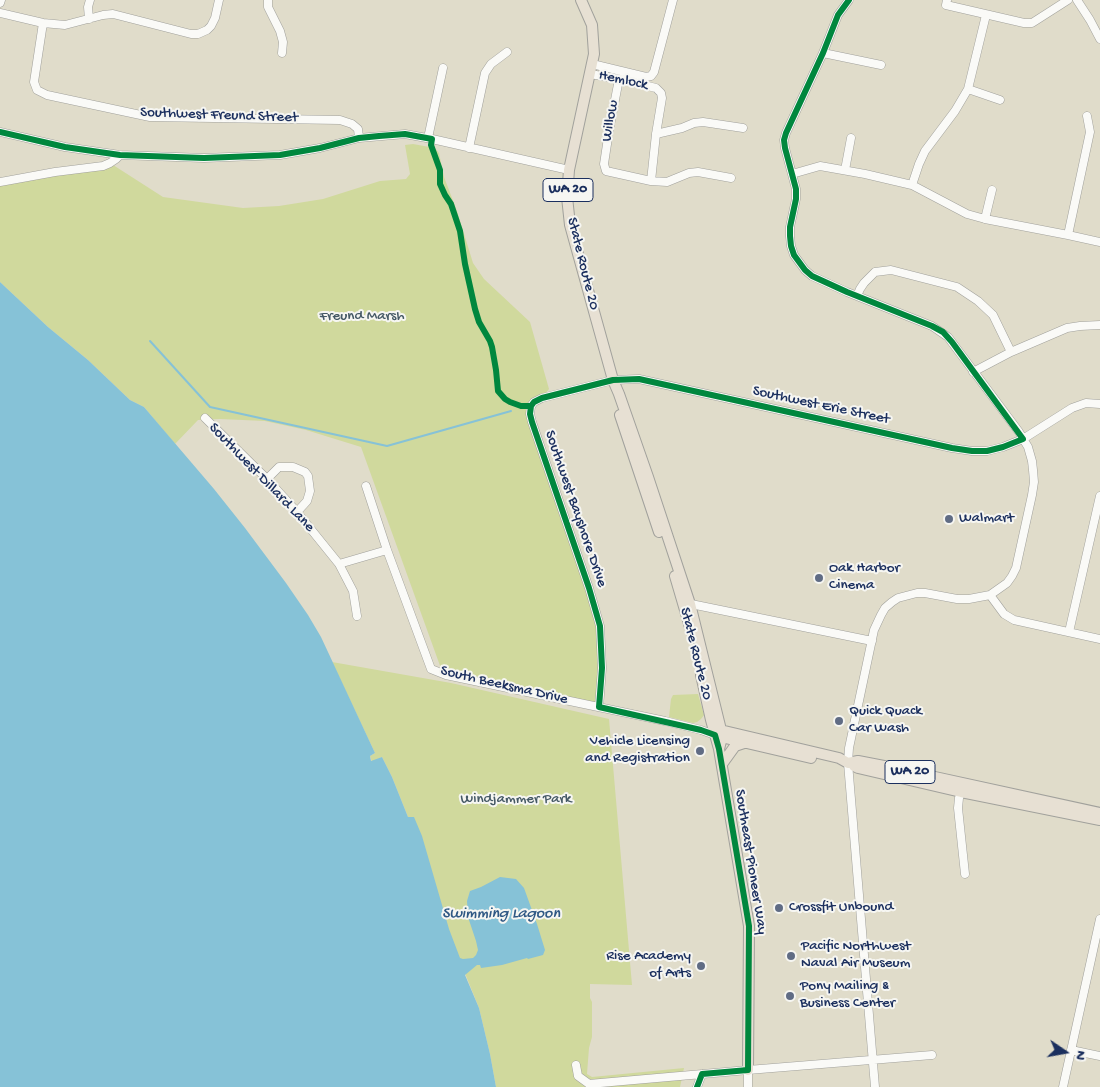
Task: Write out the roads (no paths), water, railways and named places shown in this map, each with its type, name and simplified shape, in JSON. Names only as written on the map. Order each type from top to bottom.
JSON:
[{"type":"main road","name":"State Route 20","points":[[580,0],[592,25],[594,54],[569,170],[567,197],[570,225],[613,380],[648,477],[690,604]]},
{"type":"main road","name":"State Route 20","points":[[613,380],[615,401],[674,572],[718,733]]},
{"type":"main road","name":"WA 20","points":[[690,604],[718,733]]},
{"type":"main road","name":"WA 20","points":[[718,733],[744,743],[839,764],[866,763],[1100,813]]},
{"type":"main road","name":"WA 20","points":[[718,733],[839,758],[858,768],[961,792],[1100,820]]},
{"type":"main road","name":"Southeast Pioneer Way","points":[[718,733],[719,749],[750,926],[748,1070]]},
{"type":"main road","points":[[722,764],[735,746],[744,743]]},
{"type":"street","points":[[89,19],[88,7],[90,0]]},
{"type":"street","points":[[0,14],[65,26],[113,14],[191,34],[198,34],[211,26],[219,0]]},
{"type":"street","points":[[268,0],[268,7],[280,31],[283,42],[282,53]]},
{"type":"street","points":[[591,69],[646,77],[651,76],[654,72],[672,0]]},
{"type":"street","points":[[849,0],[838,15],[784,140],[796,189],[796,199],[790,227],[791,246],[794,255],[812,276],[937,329],[948,337],[1028,447],[1032,461],[1034,482],[1016,568],[1007,582],[990,595],[969,600],[957,600],[925,593],[898,598],[881,615],[874,630],[848,763],[875,1087]]},
{"type":"street","points":[[947,0],[946,6],[1024,23],[1032,22],[1068,0]]},
{"type":"street","points":[[1077,0],[1100,39]]},
{"type":"street","points":[[912,185],[925,151],[955,111],[968,89],[986,15]]},
{"type":"street","name":"Southwest Freund Street","points":[[43,23],[34,82],[38,90],[47,95],[150,117],[340,120],[352,124],[356,139]]},
{"type":"street","points":[[469,148],[485,73],[491,64],[507,52]]},
{"type":"street","points":[[823,53],[882,65]]},
{"type":"street","points":[[428,138],[443,68]]},
{"type":"street","name":"Hemlock","points":[[591,69],[619,79],[656,88],[661,92],[662,98],[656,134]]},
{"type":"street","name":"Willow","points":[[619,79],[604,164],[606,171],[651,181]]},
{"type":"street","points":[[968,89],[1000,100]]},
{"type":"street","points":[[1068,235],[1090,132],[1087,116]]},
{"type":"street","points":[[731,178],[698,172],[689,173],[667,182],[651,181],[656,134],[703,122],[743,128]]},
{"type":"street","points":[[0,132],[66,147],[120,155],[204,158],[280,156],[356,139],[405,134],[569,170]]},
{"type":"street","points":[[845,170],[851,138]]},
{"type":"street","points":[[0,182],[103,166],[120,155]]},
{"type":"street","points":[[792,174],[820,166],[845,170],[912,185],[967,214],[985,220],[1100,242]]},
{"type":"street","points":[[985,220],[992,190]]},
{"type":"street","points":[[857,296],[864,283],[875,272],[891,270],[957,287],[978,301],[993,315],[1011,352]]},
{"type":"street","points":[[973,372],[1011,352],[1067,328],[1100,325]]},
{"type":"street","name":"Southwest Erie Street","points":[[613,380],[639,379],[972,451],[1004,447],[1023,439],[1072,408],[1086,403],[1100,404]]},
{"type":"street","name":"Southwest Bayshore Drive","points":[[599,707],[602,668],[600,626],[530,414],[531,406],[542,398],[613,380]]},
{"type":"street","name":"Southwest Dillard Lane","points":[[205,418],[298,512],[339,564],[353,590],[357,616]]},
{"type":"street","points":[[267,479],[279,467],[294,467],[305,472],[308,476],[310,491],[306,502],[298,512]]},
{"type":"street","points":[[339,564],[386,550],[366,486]]},
{"type":"street","points":[[1069,632],[1100,496]]},
{"type":"street","name":"South Beeksma Drive","points":[[386,550],[432,669],[446,675],[718,733]]},
{"type":"street","points":[[990,595],[1009,618],[1100,639]]},
{"type":"street","points":[[681,598],[690,604],[872,641]]},
{"type":"street","points":[[964,874],[958,808],[959,798],[961,792],[965,789],[976,786]]},
{"type":"street","points":[[1063,1087],[1100,919]]},
{"type":"street","points":[[1071,1050],[1100,1056]]},
{"type":"street","points":[[576,1065],[578,1076],[589,1084],[932,1055]]},
{"type":"street","name":"Southeast Pioneer Way","points":[[748,1070],[748,1087]]},
{"type":"street","points":[[697,1087],[702,1074]]},
{"type":"water","name":"Swimming Lagoon","points":[[0,282],[130,400],[144,407],[245,528],[308,615],[321,637],[375,753],[370,756],[371,761],[382,757],[408,817],[414,817],[422,836],[449,929],[460,958],[473,958],[478,950],[468,917],[467,901],[470,891],[500,877],[516,879],[524,888],[545,950],[543,955],[502,965],[481,968],[480,965],[477,965],[465,975],[479,1008],[496,1087],[0,1087]]},
{"type":"waterway","points":[[150,341],[210,407],[387,446],[511,411]]},
{"type":"place","name":"Walmart","points":[[949,519]]},
{"type":"place","name":"Oak Harbor Cinema","points":[[819,578]]},
{"type":"place","name":"Quick Quack Car Wash","points":[[839,721]]},
{"type":"place","name":"Vehicle Licensing and Registration","points":[[700,751]]},
{"type":"place","name":"Crossfit Unbound","points":[[779,908]]},
{"type":"place","name":"Pacific Northwest Naval Air Museum","points":[[791,956]]},
{"type":"place","name":"Rise Academy of Arts","points":[[701,966]]},
{"type":"place","name":"Pony Mailing & Business Center","points":[[790,996]]},
{"type":"park label","name":"Freund Marsh","points":[[362,317]]},
{"type":"park label","name":"Windjammer Park","points":[[516,800]]}]
